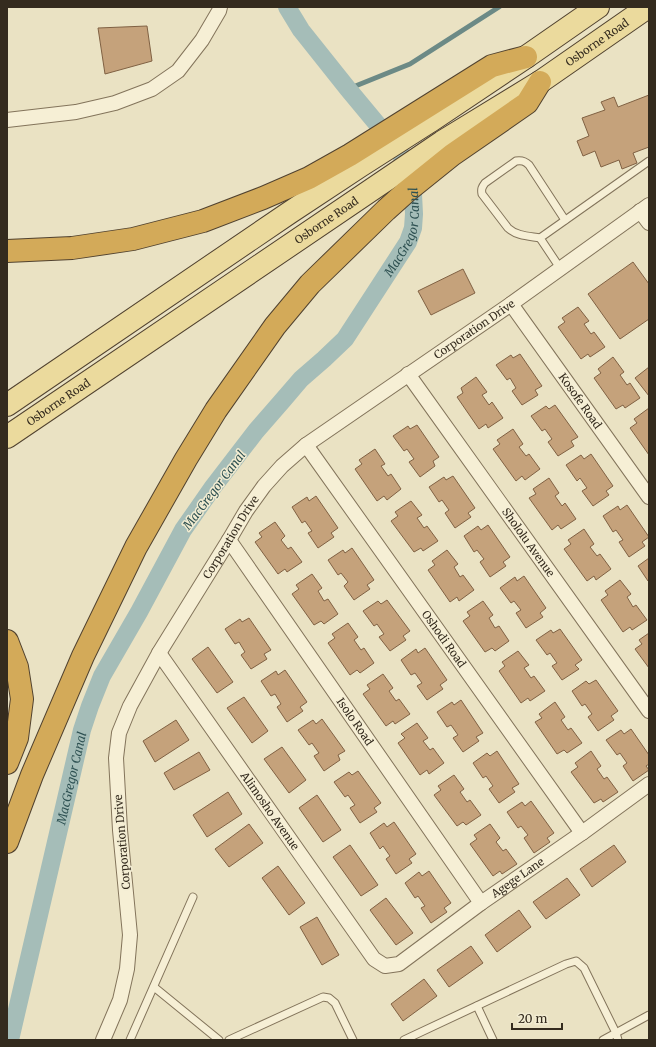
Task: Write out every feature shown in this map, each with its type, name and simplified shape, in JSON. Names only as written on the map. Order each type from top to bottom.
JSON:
[{"type":"highway","points":[[7,251],[72,248],[133,239],[203,221],[355,161],[425,116],[492,66],[526,57]]},
{"type":"highway","points":[[7,842],[32,775],[84,656],[136,546],[216,410],[275,326],[310,284],[406,192],[447,149],[527,103],[540,82]]},
{"type":"highway","points":[[7,641],[17,667],[22,699],[17,738],[7,763]]},
{"type":"main road","points":[[526,57],[598,7]]},
{"type":"main road","name":"Osborne Road","points":[[540,82],[648,7]]},
{"type":"main road","name":"Osborne Road","points":[[7,437],[376,187],[447,149]]},
{"type":"main road","points":[[7,405],[289,213],[355,161]]},
{"type":"street","points":[[7,120],[76,112],[115,103],[152,89],[178,71],[202,40],[220,7]]},
{"type":"street","points":[[645,208],[649,223]]},
{"type":"street","name":"Corporation Drive","points":[[103,1040],[120,1000],[127,969],[130,935],[120,830],[116,758],[118,739],[130,706],[158,653],[246,511],[264,486],[282,466],[306,445],[511,304],[645,208]]},
{"type":"street","name":"Kosofe Road","points":[[511,304],[649,497]]},
{"type":"street","name":"Shololu Avenue","points":[[408,374],[649,711]]},
{"type":"street","name":"Oshodi Road","points":[[306,445],[582,833]]},
{"type":"street","name":"Isolo Road","points":[[229,540],[481,903]]},
{"type":"street","name":"Alimosho Avenue","points":[[158,653],[374,959],[385,966]]},
{"type":"street","name":"Agege Lane","points":[[385,966],[399,964],[481,903],[582,833],[649,784]]},
{"type":"lane","points":[[566,220],[525,161],[516,161],[482,186],[482,194],[508,228],[520,235],[540,238],[566,220],[649,161]]},
{"type":"lane","points":[[540,238],[560,268]]},
{"type":"lane","points":[[130,1040],[193,897]]},
{"type":"lane","points":[[404,1040],[566,964],[576,961],[584,968],[617,1037]]},
{"type":"lane","points":[[154,987],[219,1040]]},
{"type":"lane","points":[[229,1040],[323,997],[329,998],[335,1003],[353,1040]]},
{"type":"lane","points":[[477,1006],[493,1040]]},
{"type":"lane","points":[[603,1040],[617,1037],[649,1015]]},
{"type":"building","points":[[147,26],[152,61],[105,74],[98,28]]},
{"type":"building","points":[[649,95],[649,147],[633,153],[637,163],[622,169],[619,160],[601,167],[595,151],[583,156],[577,141],[589,136],[582,118],[605,110],[601,102],[614,97],[618,107]]},
{"type":"building","points":[[633,262],[649,284],[649,319],[620,339],[588,294]]},
{"type":"building","points":[[463,269],[475,293],[431,315],[418,291]]},
{"type":"building","points":[[578,307],[589,321],[584,324],[591,334],[594,332],[605,347],[590,357],[588,354],[581,359],[558,327],[565,322],[562,318]]},
{"type":"building","points":[[520,354],[542,386],[535,390],[538,395],[522,405],[512,391],[516,388],[510,378],[507,380],[496,365],[511,355],[513,358]]},
{"type":"building","points":[[613,357],[624,372],[620,375],[627,385],[630,383],[640,398],[625,408],[623,405],[616,409],[594,378],[601,373],[598,369]]},
{"type":"building","points":[[649,367],[649,396],[635,378]]},
{"type":"building","points":[[476,377],[487,392],[482,395],[489,405],[492,402],[503,418],[488,428],[486,424],[479,429],[457,397],[463,393],[461,388]]},
{"type":"building","points":[[555,405],[578,437],[571,441],[574,446],[558,456],[548,442],[552,439],[545,429],[542,431],[531,416],[546,406],[549,409]]},
{"type":"building","points":[[649,408],[649,455],[630,428],[637,423],[634,419]]},
{"type":"building","points":[[417,425],[439,457],[433,461],[435,466],[420,477],[409,462],[414,459],[407,449],[404,451],[393,436],[408,426],[410,429]]},
{"type":"building","points":[[513,429],[523,444],[519,447],[526,456],[529,454],[540,469],[525,480],[522,476],[516,481],[493,449],[500,444],[497,440]]},
{"type":"building","points":[[375,449],[385,464],[381,466],[388,476],[391,474],[401,489],[387,500],[384,496],[377,501],[355,469],[362,464],[359,460]]},
{"type":"building","points":[[591,454],[613,486],[606,491],[609,495],[593,506],[582,491],[587,488],[580,478],[577,481],[566,465],[581,455],[584,459]]},
{"type":"building","points":[[453,476],[475,508],[468,513],[471,517],[455,528],[445,513],[449,510],[442,500],[439,502],[429,487],[444,477],[446,480]]},
{"type":"building","points":[[549,478],[559,493],[555,496],[562,506],[565,503],[576,519],[561,529],[558,525],[552,530],[529,498],[536,494],[533,489]]},
{"type":"building","points":[[316,496],[338,528],[331,533],[334,537],[318,548],[308,533],[312,531],[305,521],[302,523],[292,507],[307,497],[309,501]]},
{"type":"building","points":[[411,501],[422,515],[417,518],[424,528],[427,526],[438,541],[423,551],[421,548],[414,552],[391,521],[398,516],[395,512]]},
{"type":"building","points":[[627,505],[649,537],[642,542],[645,546],[629,557],[619,542],[623,540],[616,530],[613,532],[603,516],[618,506],[620,510]]},
{"type":"building","points":[[275,522],[285,536],[281,540],[288,549],[291,547],[302,562],[287,572],[285,569],[278,574],[255,542],[262,537],[259,533]]},
{"type":"building","points":[[488,525],[510,557],[503,562],[506,566],[490,577],[480,562],[484,559],[477,550],[474,552],[464,536],[478,526],[481,530]]},
{"type":"building","points":[[584,529],[594,544],[590,547],[597,556],[600,554],[611,569],[596,580],[594,576],[587,581],[564,549],[571,544],[568,540]]},
{"type":"building","points":[[352,548],[374,580],[367,585],[370,589],[354,600],[344,586],[348,582],[341,573],[338,575],[328,560],[343,550],[345,553]]},
{"type":"building","points":[[447,550],[458,564],[454,567],[460,577],[463,575],[474,590],[459,601],[457,597],[450,602],[428,570],[435,565],[432,561]]},
{"type":"building","points":[[649,558],[649,581],[648,581],[638,566]]},
{"type":"building","points":[[312,574],[322,588],[318,591],[324,601],[328,599],[338,614],[324,624],[321,621],[314,625],[292,594],[299,589],[296,585]]},
{"type":"building","points":[[524,576],[546,608],[540,613],[543,617],[526,628],[516,613],[521,610],[514,601],[511,603],[500,588],[515,577],[517,581]]},
{"type":"building","points":[[620,580],[631,594],[627,597],[633,607],[636,605],[647,620],[632,630],[630,627],[623,632],[601,600],[608,595],[605,591]]},
{"type":"building","points":[[387,600],[410,631],[403,636],[406,640],[390,651],[379,637],[384,634],[377,624],[374,626],[363,611],[378,601],[381,604]]},
{"type":"building","points":[[483,601],[493,615],[489,618],[495,628],[499,626],[509,641],[495,651],[492,648],[485,652],[463,621],[470,616],[467,612]]},
{"type":"building","points":[[249,618],[271,650],[264,654],[267,659],[251,669],[241,655],[245,652],[239,642],[235,644],[225,629],[240,619],[242,622]]},
{"type":"building","points":[[348,623],[358,637],[354,640],[361,650],[364,648],[374,663],[360,673],[357,670],[350,675],[328,643],[335,638],[332,634]]},
{"type":"building","points":[[560,629],[582,660],[575,665],[579,669],[562,680],[552,666],[557,663],[550,653],[547,655],[536,640],[551,630],[553,633]]},
{"type":"building","points":[[649,633],[649,668],[635,649],[642,644],[639,640]]},
{"type":"building","points":[[208,647],[233,682],[217,693],[192,659]]},
{"type":"building","points":[[425,648],[447,680],[440,685],[443,689],[427,700],[417,686],[422,683],[415,673],[411,675],[401,660],[416,649],[418,653]]},
{"type":"building","points":[[518,651],[529,665],[524,668],[531,678],[534,676],[545,691],[530,701],[528,698],[521,703],[499,671],[505,666],[502,662]]},
{"type":"building","points":[[285,670],[307,702],[300,707],[303,711],[287,722],[277,707],[281,704],[275,694],[271,696],[261,681],[276,671],[278,675]]},
{"type":"building","points":[[383,674],[393,688],[389,691],[396,701],[399,699],[410,714],[395,724],[393,721],[386,726],[363,694],[370,689],[367,685]]},
{"type":"building","points":[[596,680],[618,711],[611,716],[614,720],[598,731],[588,717],[592,714],[585,704],[582,706],[572,691],[586,681],[589,684]]},
{"type":"building","points":[[244,697],[268,731],[252,743],[227,708]]},
{"type":"building","points":[[461,700],[483,733],[476,737],[479,741],[463,752],[453,738],[458,735],[451,725],[447,727],[437,712],[452,702],[454,705]]},
{"type":"building","points":[[555,702],[565,717],[561,720],[568,730],[571,728],[582,743],[567,753],[564,750],[557,754],[535,722],[542,718],[539,714]]},
{"type":"building","points":[[322,719],[345,751],[338,755],[340,760],[324,771],[314,756],[319,753],[312,743],[309,745],[298,730],[313,720],[316,724]]},
{"type":"building","points":[[176,720],[189,740],[155,762],[143,741]]},
{"type":"building","points":[[417,723],[428,738],[423,741],[430,750],[433,748],[444,763],[429,774],[427,770],[420,775],[398,743],[405,738],[401,734]]},
{"type":"building","points":[[631,729],[649,755],[649,764],[646,766],[649,770],[633,781],[623,766],[627,763],[620,753],[617,755],[606,740],[621,730],[624,734]]},
{"type":"building","points":[[282,747],[306,780],[289,793],[264,759]]},
{"type":"building","points":[[497,751],[519,784],[512,788],[515,792],[499,803],[489,789],[493,786],[486,776],[483,778],[473,763],[487,753],[490,756]]},
{"type":"building","points":[[591,751],[601,766],[597,769],[604,779],[607,777],[618,792],[603,802],[601,799],[594,803],[571,772],[578,767],[575,763]]},
{"type":"building","points":[[199,752],[210,770],[174,790],[164,773]]},
{"type":"building","points":[[358,771],[381,803],[374,808],[377,812],[360,823],[350,808],[355,805],[348,795],[345,797],[334,782],[349,772],[352,775]]},
{"type":"building","points":[[454,775],[464,789],[460,792],[467,802],[470,800],[481,815],[466,825],[463,822],[457,826],[434,795],[441,790],[438,786]]},
{"type":"building","points":[[228,792],[242,814],[207,837],[193,815]]},
{"type":"building","points":[[317,795],[341,830],[323,842],[299,808]]},
{"type":"building","points":[[531,801],[554,833],[547,838],[550,842],[534,853],[524,838],[528,835],[521,826],[518,828],[507,812],[522,802],[525,806]]},
{"type":"building","points":[[394,822],[416,854],[409,859],[412,863],[396,874],[386,859],[390,856],[383,846],[380,849],[370,833],[384,823],[387,827]]},
{"type":"building","points":[[249,824],[263,843],[229,867],[215,849]]},
{"type":"building","points":[[490,824],[500,838],[496,842],[503,851],[506,849],[517,864],[502,874],[500,871],[493,876],[470,844],[477,839],[474,835]]},
{"type":"building","points":[[350,845],[378,885],[361,896],[333,857]]},
{"type":"building","points":[[614,845],[626,862],[592,887],[580,869]]},
{"type":"building","points":[[278,866],[305,903],[289,915],[262,878]]},
{"type":"building","points":[[429,871],[451,903],[444,908],[447,912],[431,923],[421,908],[425,906],[418,896],[415,898],[405,883],[419,872],[422,876]]},
{"type":"building","points":[[567,878],[580,895],[546,919],[533,902]]},
{"type":"building","points":[[386,898],[413,933],[396,945],[370,910]]},
{"type":"building","points":[[519,910],[531,927],[497,952],[485,935]]},
{"type":"building","points":[[317,917],[339,955],[322,965],[300,927]]},
{"type":"building","points":[[471,946],[483,963],[449,987],[437,970]]},
{"type":"building","points":[[424,979],[437,996],[403,1021],[391,1004]]},
{"type":"waterway","name":"MacGregor Canal","points":[[10,1040],[82,730],[102,676],[139,612],[183,530],[213,487],[256,431],[301,379],[345,339],[408,242],[413,228],[413,194],[411,176],[406,163],[397,148],[301,30],[287,7]]},
{"type":"waterway","points":[[348,89],[410,64],[499,7]]}]
